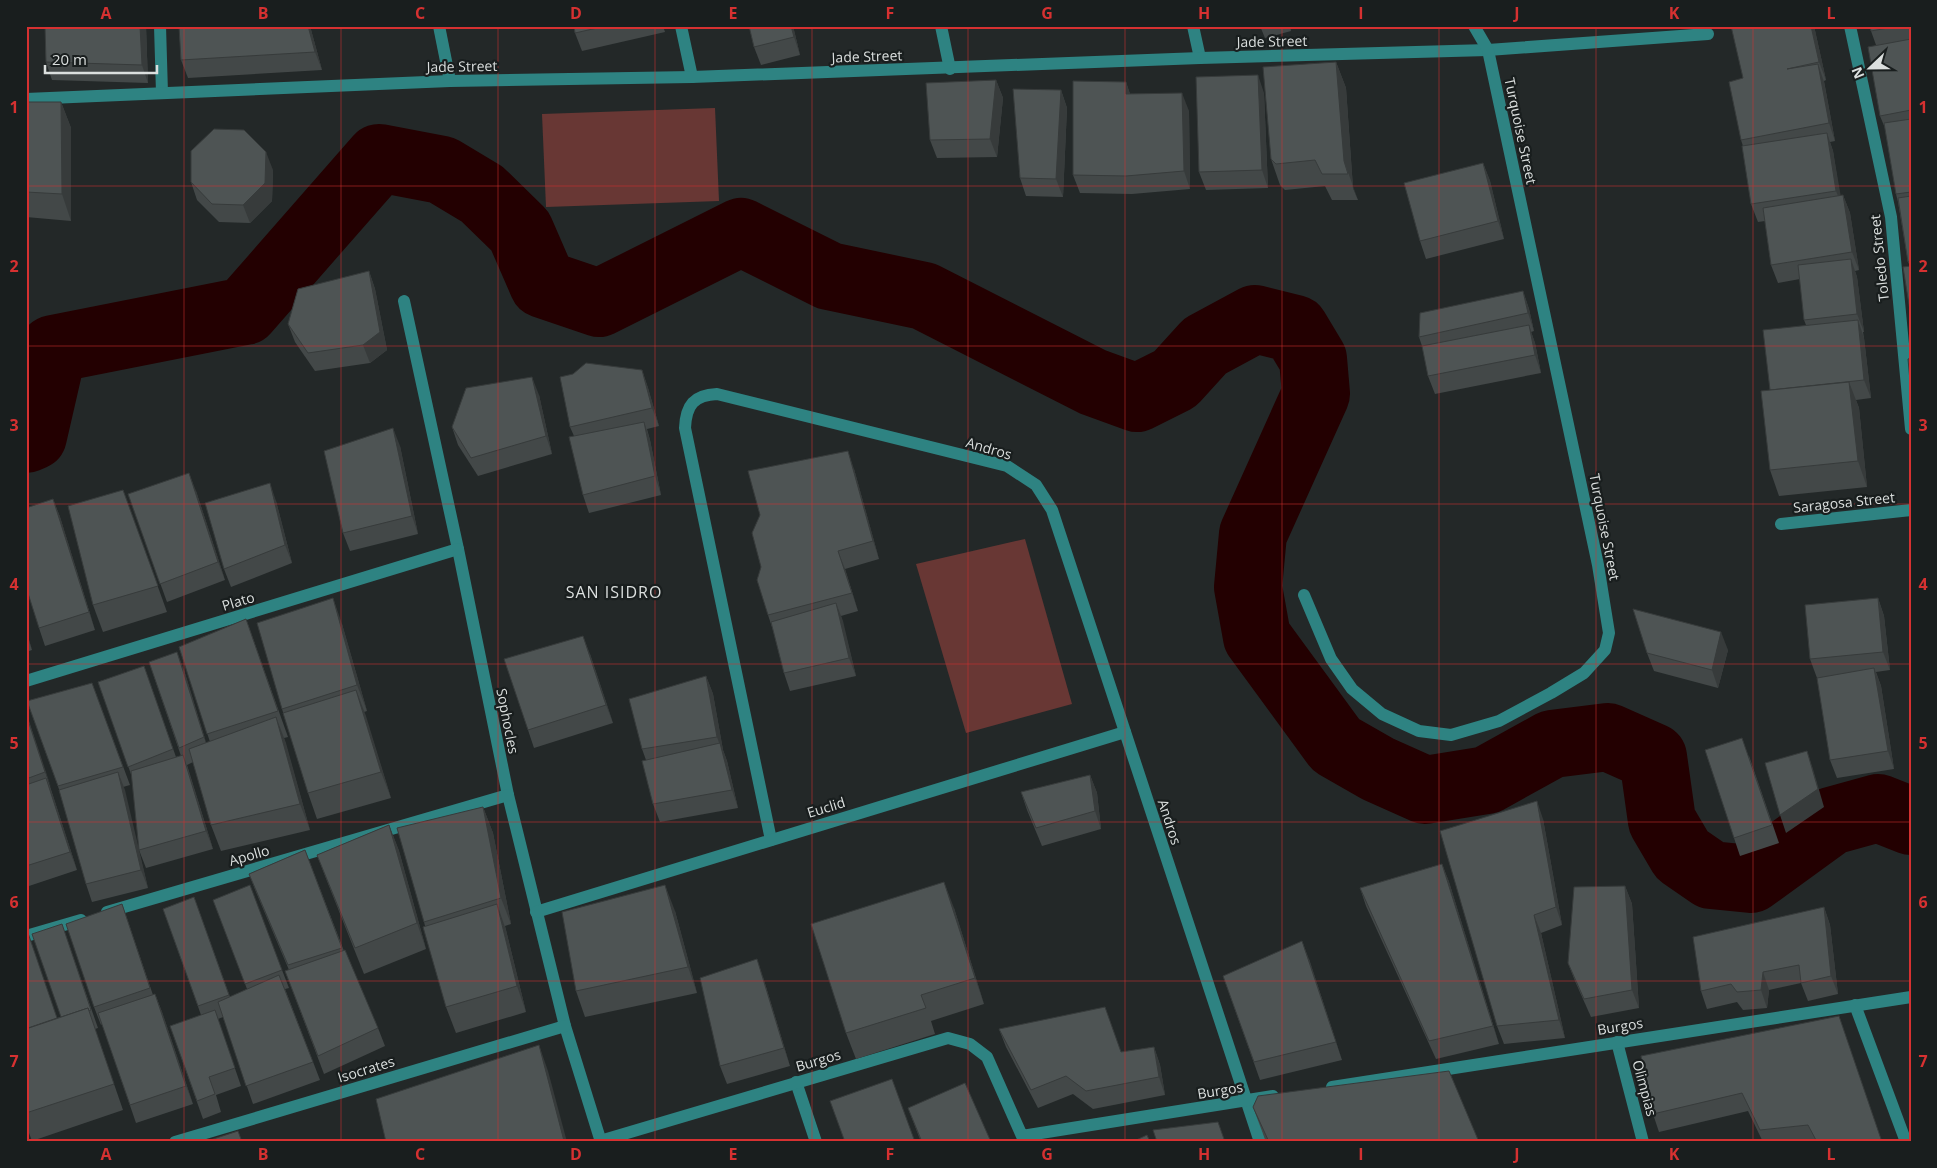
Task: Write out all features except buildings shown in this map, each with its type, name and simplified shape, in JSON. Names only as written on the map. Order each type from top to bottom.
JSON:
[{"type":"street","points":[[160,26],[162,93]]},
{"type":"street","points":[[439,26],[450,81]]},
{"type":"street","points":[[681,26],[692,77]]},
{"type":"street","points":[[941,26],[950,69]]},
{"type":"street","points":[[1193,26],[1200,58]]},
{"type":"street","name":"Turquoise Street","points":[[1304,595],[1331,659],[1352,689],[1382,714],[1419,731],[1451,736],[1499,721],[1584,673],[1605,650],[1609,633],[1598,565],[1488,50],[1474,26]]},
{"type":"street","name":"Toledo Street","points":[[1850,26],[1891,217],[1911,429]]},
{"type":"street","name":"Jade Street","points":[[26,99],[450,81],[692,77],[950,69],[1200,58],[1488,50],[1708,34]]},
{"type":"street","name":"Sophocles","points":[[404,301],[458,549],[508,795],[565,1026],[601,1141]]},
{"type":"street","name":"Andros","points":[[771,840],[685,428],[686,414],[691,402],[705,395],[717,394],[1007,466],[1036,484],[1052,510],[1260,1142]]},
{"type":"street","name":"Saragosa Street","points":[[1781,524],[1911,510]]},
{"type":"street","name":"Plato","points":[[26,681],[458,549]]},
{"type":"street","name":"Euclid","points":[[536,912],[1125,732]]},
{"type":"street","name":"Apollo","points":[[26,936],[508,795]]},
{"type":"street","name":"Burgos","points":[[1324,1088],[1855,1004],[1911,997]]},
{"type":"street","points":[[1855,1004],[1906,1142]]},
{"type":"street","name":"Isocrates","points":[[175,1142],[565,1026]]},
{"type":"street","name":"Burgos","points":[[601,1141],[948,1038],[970,1044],[987,1057],[1023,1139],[1285,1094]]},
{"type":"street","name":"Olimpias","points":[[1617,1042],[1643,1142]]},
{"type":"street","points":[[796,1082],[816,1142]]},
{"type":"shaded area","points":[[715,108],[719,201],[546,207],[542,114]]},
{"type":"shaded area","points":[[1025,539],[1072,704],[966,733],[916,564]]},
{"type":"waterway","points":[[26,439],[33,436],[53,349],[245,311],[379,158],[442,170],[482,194],[520,231],[543,284],[599,303],[741,232],[829,276],[924,296],[1093,382],[1137,398],[1175,379],[1205,346],[1255,319],[1295,329],[1313,359],[1316,394],[1253,534],[1248,587],[1257,637],[1336,745],[1378,769],[1425,790],[1487,780],[1552,744],[1608,737],[1653,757],[1662,821],[1682,855],[1711,875],[1751,879],[1831,821],[1878,808],[1911,821]]},
{"type":"district","name":"SAN ISIDRO","points":[[614,592]]}]
